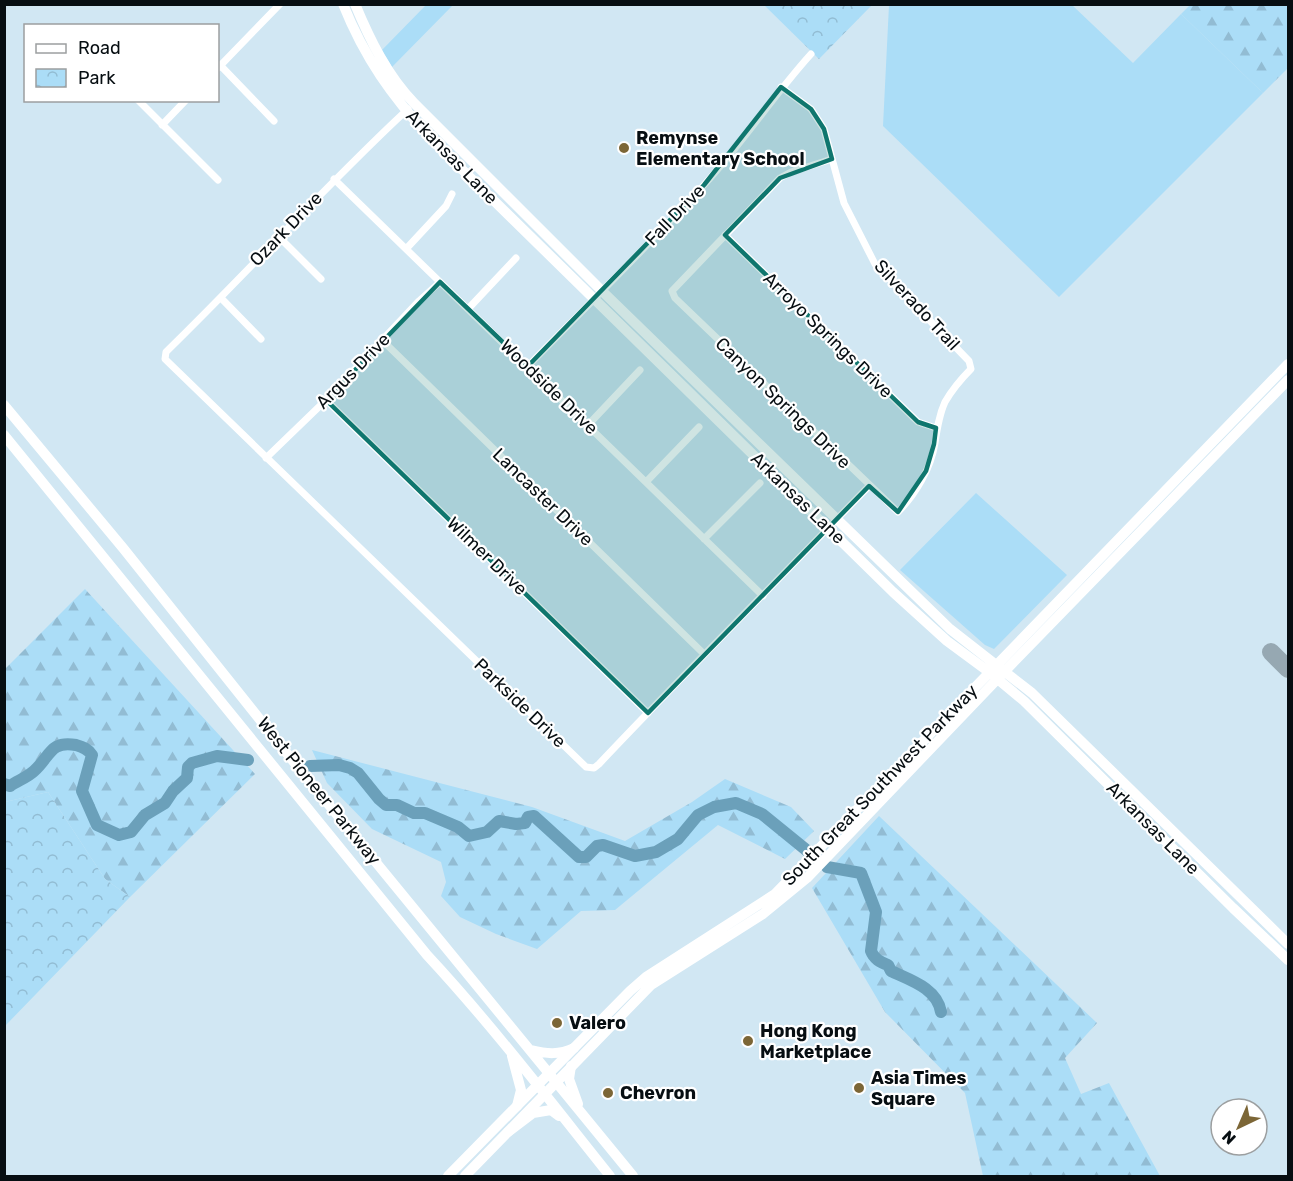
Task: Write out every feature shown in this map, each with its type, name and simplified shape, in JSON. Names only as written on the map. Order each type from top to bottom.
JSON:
[{"type":"main road","name":"Arkansas Lane","points":[[343,4],[372,64],[410,107],[893,592],[947,641],[1032,693],[1288,944]]},
{"type":"main road","name":"Arkansas Lane","points":[[355,4],[377,52],[410,107]]},
{"type":"main road","name":"Arkansas Lane","points":[[598,294],[997,671],[1024,701],[1288,960]]},
{"type":"main road","name":"South Great Southwest Parkway","points":[[1084,582],[1163,491],[1288,364]]},
{"type":"main road","name":"South Great Southwest Parkway","points":[[465,1176],[508,1132],[553,1078],[574,1048],[630,991],[646,977],[775,894],[1084,582],[1173,500],[1288,380]]},
{"type":"main road","name":"West Pioneer Parkway","points":[[4,405],[633,1176]]},
{"type":"main road","name":"West Pioneer Parkway","points":[[4,435],[427,955],[468,999],[510,1050],[610,1176]]},
{"type":"main road","points":[[1163,491],[1173,500]]},
{"type":"main road","name":"South Great Southwest Parkway","points":[[553,1078],[571,1066],[651,985],[763,914],[807,878],[997,671]]},
{"type":"main road","points":[[531,1050],[546,1054],[562,1053],[574,1048]]},
{"type":"main road","points":[[510,1050],[521,1090],[518,1106]]},
{"type":"main road","points":[[571,1066],[569,1079],[582,1115]]},
{"type":"main road","name":"South Great Southwest Parkway","points":[[448,1176],[518,1106],[542,1090]]},
{"type":"main road","points":[[508,1132],[539,1111],[551,1110],[568,1123]]},
{"type":"street","points":[[274,121],[219,66],[280,4]]},
{"type":"street","name":"Fall Drive","points":[[528,366],[704,185],[746,136],[781,87],[811,54]]},
{"type":"street","name":"Silverado Trail","points":[[781,87],[812,110],[824,129],[844,203],[875,264],[969,361],[971,369],[957,384],[945,403],[936,428]]},
{"type":"street","points":[[140,102],[218,180]]},
{"type":"street","points":[[162,125],[184,102]]},
{"type":"street","name":"Ozark Drive","points":[[165,359],[166,352],[221,298],[334,178],[410,107]]},
{"type":"street","points":[[725,235],[780,178],[791,172],[832,159]]},
{"type":"street","name":"Woodside Drive","points":[[334,178],[763,596]]},
{"type":"street","points":[[406,249],[447,206],[452,194]]},
{"type":"street","name":"Canyon Springs Drive","points":[[725,235],[672,291],[675,298],[898,512],[907,503],[927,471],[936,428]]},
{"type":"street","name":"Arroyo Springs Drive","points":[[725,235],[918,422],[936,428]]},
{"type":"street","points":[[279,237],[321,279]]},
{"type":"street","points":[[468,309],[516,258]]},
{"type":"street","name":"Argus Drive","points":[[266,458],[326,400],[419,301],[440,282]]},
{"type":"street","points":[[221,298],[261,339]]},
{"type":"street","name":"Lancaster Drive","points":[[383,341],[704,654]]},
{"type":"street","name":"Parkside Drive","points":[[165,359],[586,767],[594,768],[599,764],[869,486]]},
{"type":"street","points":[[588,424],[640,370]]},
{"type":"street","name":"Wilmer Drive","points":[[326,400],[648,713]]},
{"type":"street","points":[[646,482],[699,427]]},
{"type":"street","points":[[705,539],[760,483]]},
{"type":"highlighted area","points":[[781,87],[811,109],[824,129],[832,159],[780,178],[725,235],[918,422],[936,428],[926,471],[898,512],[869,486],[648,713],[326,400],[440,282],[528,366],[704,185]]},
{"type":"green space","points":[[426,5],[453,5],[392,67],[382,50]]},
{"type":"green space","points":[[764,5],[872,5],[819,59]]},
{"type":"green space","points":[[889,5],[1072,5],[1133,63],[1181,14],[1263,93],[1059,297],[883,126]]},
{"type":"green space","points":[[1190,5],[1288,5],[1288,68],[1263,93],[1181,14]]},
{"type":"green space","points":[[976,493],[1067,575],[994,649],[985,645],[900,570]]},
{"type":"green space","points":[[85,589],[255,774],[130,897],[105,879],[48,792],[5,802],[5,669]]},
{"type":"green space","points":[[312,750],[532,807],[625,841],[692,802],[725,779],[791,807],[814,831],[785,859],[718,825],[615,910],[581,911],[537,949],[496,934],[460,917],[441,896],[446,882],[441,862],[372,829],[327,783]]},
{"type":"green space","points":[[48,792],[105,879],[130,897],[5,1026],[5,802]]},
{"type":"green space","points":[[879,816],[1097,1023],[1065,1058],[1081,1094],[1109,1083],[1160,1176],[983,1176],[965,1093],[885,1012],[812,888]]},
{"type":"waterway","points":[[4,784],[10,786],[32,773],[56,747],[67,744],[83,747],[92,755],[82,791],[97,825],[119,835],[131,832],[145,815],[165,803],[173,791],[187,778],[188,767],[192,763],[217,756],[248,760]]},
{"type":"waterway","points":[[310,766],[339,765],[350,768],[358,773],[386,805],[397,805],[414,813],[425,813],[458,827],[469,836],[487,832],[499,821],[525,823],[528,817],[534,816],[579,857],[586,857],[597,846],[603,845],[635,856],[656,852],[678,839],[698,815],[714,807],[736,803],[762,814],[810,853]]},
{"type":"waterway","points":[[827,867],[861,873],[876,912],[872,954],[888,965],[891,971],[928,991],[934,997],[941,1012]]},
{"type":"taxiway","points":[[1271,652],[1288,669]]},
{"type":"place","name":"Remynse Elementary School","points":[[624,148]]},
{"type":"place","name":"Valero","points":[[557,1023]]},
{"type":"place","name":"Hong Kong Marketplace","points":[[748,1041]]},
{"type":"place","name":"Asia Times Square","points":[[859,1088]]},
{"type":"place","name":"Chevron","points":[[608,1093]]}]
